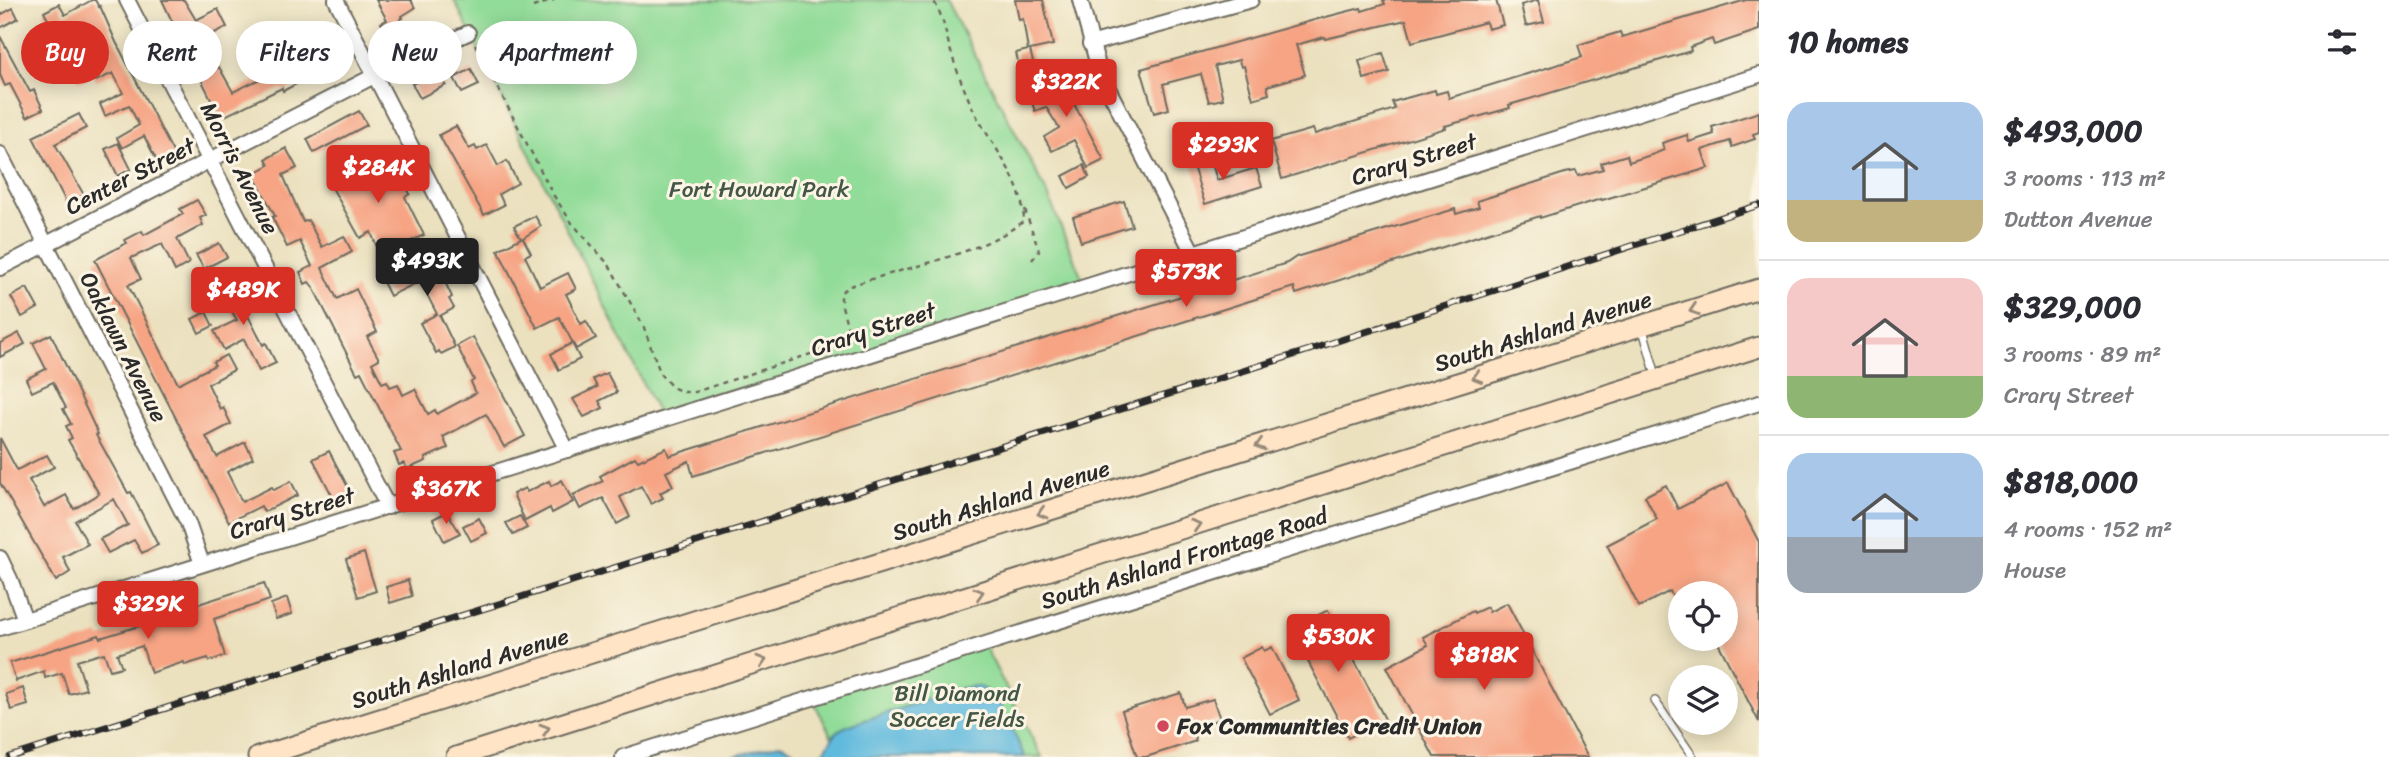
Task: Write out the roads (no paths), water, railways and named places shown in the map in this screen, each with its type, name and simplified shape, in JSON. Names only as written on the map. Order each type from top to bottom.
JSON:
[{"type":"main road","name":"South Ashland Avenue","points":[[258,757],[1759,289]]},
{"type":"main road","points":[[456,757],[1759,347]]},
{"type":"street","name":"Morris Avenue","points":[[127,0],[388,507]]},
{"type":"street","points":[[336,0],[368,64]]},
{"type":"street","points":[[1080,0],[1100,74],[1192,253]]},
{"type":"street","points":[[1090,44],[1251,0]]},
{"type":"street","name":"Center Street","points":[[462,36],[468,33]]},
{"type":"street","name":"Crary Street","points":[[0,628],[1759,75]]},
{"type":"street","name":"Center Street","points":[[0,268],[368,79]]},
{"type":"street","points":[[378,84],[567,450]]},
{"type":"street","name":"Oaklawn Avenue","points":[[0,154],[188,523],[202,564]]},
{"type":"street","name":"South Ashland Frontage Road","points":[[623,757],[1759,403]]},
{"type":"street","points":[[0,558],[24,620]]},
{"type":"lane","points":[[1642,326],[1657,380]]},
{"type":"lane","points":[[1655,701],[1693,757]]},
{"type":"water","points":[[977,686],[994,697],[1025,757],[820,757],[837,731],[847,726],[962,688]]},
{"type":"water","points":[[779,744],[803,757],[731,757]]},
{"type":"railway","points":[[10,757],[1297,354],[1759,205]]},
{"type":"place","name":"Fox Communities Credit Union","points":[[1163,726]]},
{"type":"park label","name":"Fort Howard Park","points":[[759,189]]},
{"type":"park label","name":"Bill Diamond Soccer Fields","points":[[957,706]]}]
